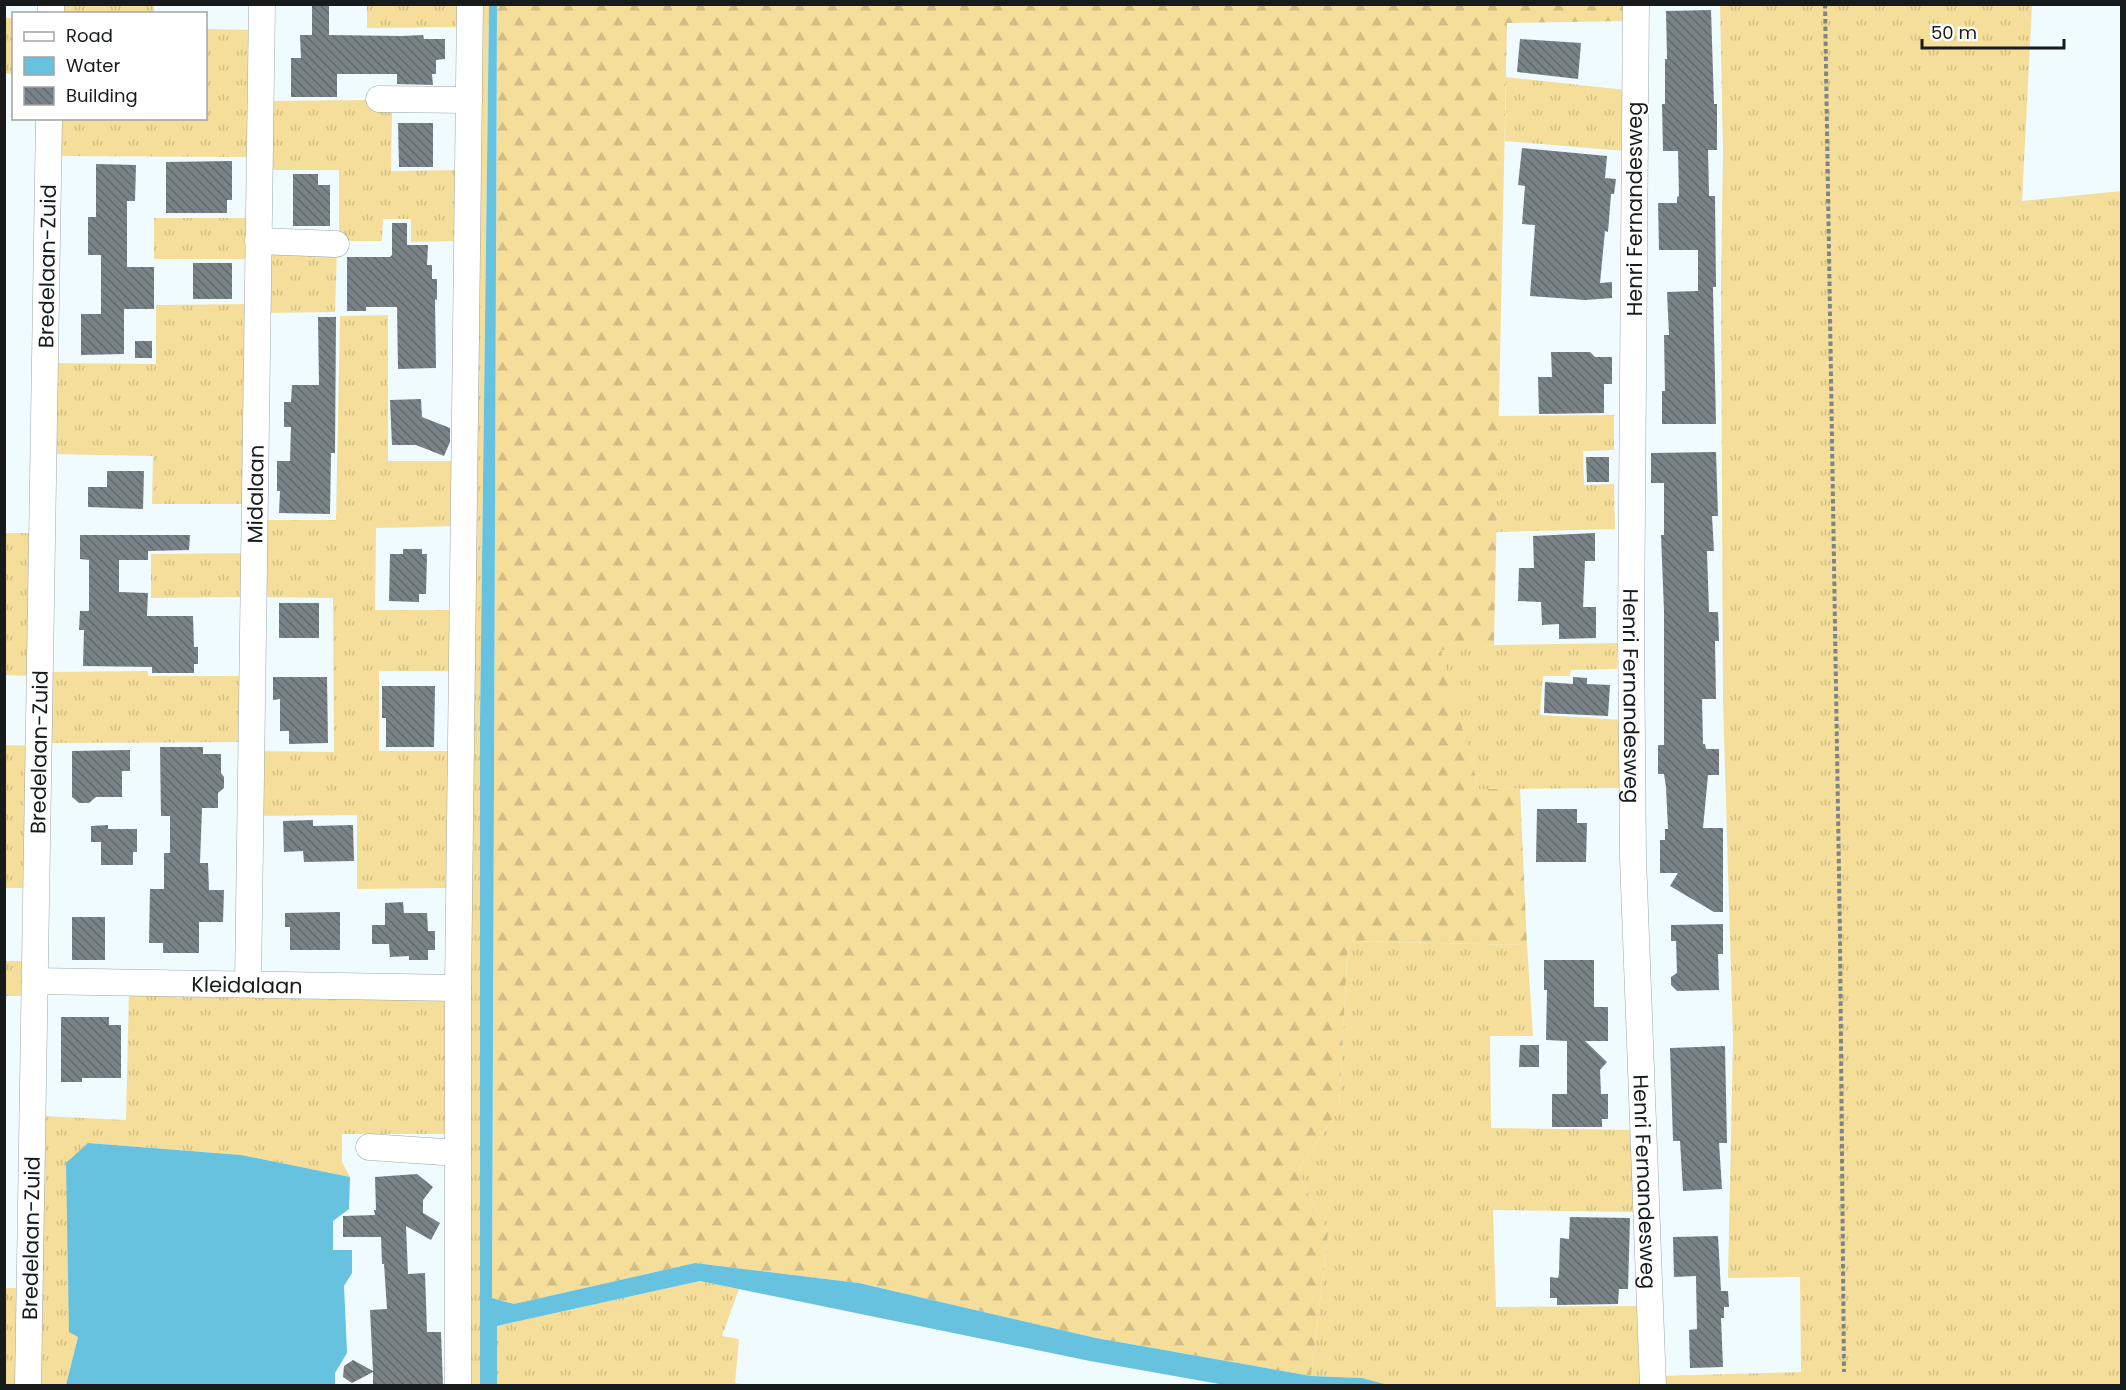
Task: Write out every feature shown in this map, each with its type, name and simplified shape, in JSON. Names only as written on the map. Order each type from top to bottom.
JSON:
[{"type":"street","name":"Midalaan","points":[[248,984],[262,4]]},
{"type":"street","points":[[458,1386],[458,988],[470,4]]},
{"type":"street","name":"Henri Fernandesweg","points":[[1636,4],[1631,620],[1633,858],[1653,1386]]},
{"type":"street","points":[[379,99],[469,100]]},
{"type":"street","name":"Bredelaan-Zuid","points":[[28,1386],[49,120]]},
{"type":"street","points":[[258,241],[336,244]]},
{"type":"street","name":"Kleidalaan","points":[[35,981],[458,988]]},
{"type":"street","points":[[369,1147],[458,1153]]},
{"type":"path","points":[[1825,4],[1840,924],[1844,1372]]},
{"type":"green space","points":[[489,4],[480,721],[480,1385],[465,1386],[477,5]]},
{"type":"green space","points":[[60,5],[154,5],[154,12],[60,12]]},
{"type":"green space","points":[[367,5],[463,5],[464,27],[367,28]]},
{"type":"green space","points":[[497,5],[1626,5],[1626,21],[1507,23],[1494,645],[1441,650],[1479,789],[1520,789],[1527,945],[1348,941],[1339,1109],[1297,1172],[1328,1233],[1311,1376],[1096,1338],[859,1283],[695,1263],[514,1304],[492,1298]]},
{"type":"green space","points":[[1720,5],[2032,5],[2022,201],[2121,191],[2121,1385],[1661,1386],[1661,1376],[1801,1372],[1800,1277],[1728,1278],[1733,1039],[1723,702],[1721,287],[1723,150]]},
{"type":"green space","points":[[4,18],[12,18],[12,74],[5,73]]},
{"type":"green space","points":[[207,29],[255,30],[254,157],[58,156],[58,120],[207,120]]},
{"type":"green space","points":[[1506,77],[1626,90],[1625,151],[1505,141]]},
{"type":"green space","points":[[369,100],[392,113],[391,171],[462,170],[462,241],[411,242],[411,219],[383,219],[382,241],[339,241],[339,170],[266,170],[267,101]]},
{"type":"green space","points":[[154,218],[253,218],[253,259],[154,259]]},
{"type":"green space","points":[[337,248],[335,312],[265,313],[269,253]]},
{"type":"green space","points":[[252,304],[249,504],[152,504],[153,456],[50,454],[52,363],[156,364],[156,305]]},
{"type":"green space","points":[[388,315],[388,461],[459,461],[459,526],[376,528],[375,610],[454,610],[455,671],[379,671],[379,751],[451,751],[448,888],[357,889],[357,815],[256,816],[256,751],[334,752],[333,598],[260,597],[261,520],[336,520],[340,316]]},
{"type":"green space","points":[[1614,415],[1614,450],[1583,451],[1584,485],[1614,484],[1615,529],[1496,532],[1498,416]]},
{"type":"green space","points":[[5,533],[36,533],[34,676],[5,675]]},
{"type":"green space","points":[[248,553],[248,597],[151,598],[151,554]]},
{"type":"green space","points":[[1618,643],[1617,669],[1571,670],[1570,676],[1543,676],[1540,715],[1622,720],[1623,788],[1479,789],[1440,649],[1494,645]]},
{"type":"green space","points":[[148,671],[148,676],[247,676],[247,742],[47,743],[47,672]]},
{"type":"green space","points":[[5,745],[34,746],[31,888],[5,888]]},
{"type":"green space","points":[[1348,941],[1527,945],[1533,1036],[1490,1036],[1491,1128],[1636,1130],[1639,1212],[1493,1210],[1496,1307],[1643,1306],[1644,1385],[1388,1386],[1362,1378],[1311,1376],[1328,1233],[1297,1172],[1339,1109]]},
{"type":"green space","points":[[4,961],[26,961],[26,996],[5,996]]},
{"type":"green space","points":[[129,989],[453,995],[450,1134],[342,1134],[342,1162],[350,1177],[241,1155],[88,1143],[78,1337],[66,1385],[38,1386],[43,1116],[126,1120]]},
{"type":"green space","points":[[700,1281],[739,1289],[722,1336],[739,1339],[735,1383],[748,1385],[497,1385],[497,1326]]},
{"type":"green space","points":[[5,1288],[22,1288],[20,1385],[5,1386]]},
{"type":"water","points":[[497,4],[492,1298],[514,1304],[695,1263],[859,1283],[1096,1338],[1311,1376],[1362,1378],[1388,1385],[1225,1385],[1090,1361],[700,1281],[497,1326],[497,1385],[480,1385],[480,721],[489,5]]},
{"type":"water","points":[[88,1143],[241,1155],[350,1177],[349,1209],[333,1221],[333,1250],[352,1250],[352,1273],[344,1286],[347,1353],[335,1373],[335,1385],[66,1385],[78,1337],[69,1332],[66,1163]]},
{"type":"building","points":[[312,4],[329,4],[329,35],[423,35],[424,39],[445,39],[445,59],[436,60],[436,74],[432,74],[433,85],[397,84],[397,74],[337,74],[337,97],[291,97],[291,58],[301,58],[300,35],[312,35]]},
{"type":"building","points":[[1711,10],[1714,104],[1717,104],[1717,150],[1708,150],[1709,196],[1715,196],[1716,287],[1713,287],[1716,424],[1662,424],[1662,391],[1665,391],[1664,335],[1669,335],[1667,292],[1698,291],[1698,250],[1659,250],[1658,203],[1677,203],[1679,196],[1678,151],[1663,151],[1662,104],[1665,104],[1665,59],[1667,59],[1666,11]]},
{"type":"building","points":[[1520,39],[1581,43],[1578,79],[1517,72]]},
{"type":"building","points":[[398,123],[433,123],[433,167],[399,167]]},
{"type":"building","points":[[1522,148],[1607,156],[1605,178],[1616,179],[1614,194],[1611,194],[1608,232],[1605,231],[1600,283],[1612,282],[1612,298],[1585,300],[1530,296],[1535,225],[1522,224],[1525,186],[1518,185]]},
{"type":"building","points":[[232,161],[232,200],[227,200],[227,213],[166,213],[166,162]]},
{"type":"building","points":[[96,164],[136,165],[135,201],[127,201],[127,267],[154,267],[154,309],[124,309],[124,354],[81,355],[81,314],[101,314],[101,255],[88,255],[88,217],[96,217]]},
{"type":"building","points":[[293,174],[318,174],[318,185],[330,185],[330,226],[293,226]]},
{"type":"building","points":[[392,223],[407,223],[407,245],[428,245],[427,265],[432,265],[432,279],[437,279],[436,368],[398,369],[397,307],[366,307],[366,311],[347,311],[347,257],[390,257],[392,255]]},
{"type":"building","points":[[193,263],[232,263],[232,299],[193,299]]},
{"type":"building","points":[[318,317],[336,317],[335,453],[331,453],[330,514],[279,513],[280,491],[277,491],[277,461],[290,461],[291,427],[284,427],[284,402],[291,402],[292,385],[319,385]]},
{"type":"building","points":[[135,341],[152,341],[152,358],[135,358]]},
{"type":"building","points":[[1551,352],[1590,352],[1595,357],[1612,357],[1612,384],[1604,384],[1604,413],[1539,414],[1538,377],[1552,377]]},
{"type":"building","points":[[421,399],[422,417],[450,428],[450,442],[444,456],[416,445],[392,445],[390,400]]},
{"type":"building","points":[[1716,452],[1718,516],[1712,516],[1714,551],[1707,551],[1709,612],[1718,612],[1719,641],[1715,641],[1716,699],[1702,699],[1703,744],[1706,749],[1719,749],[1719,775],[1708,775],[1703,828],[1723,828],[1723,912],[1714,912],[1670,886],[1678,873],[1660,873],[1660,840],[1665,840],[1665,829],[1668,829],[1664,774],[1658,774],[1658,745],[1664,745],[1664,611],[1661,535],[1664,535],[1664,483],[1651,483],[1651,453]]},
{"type":"building","points":[[1586,457],[1609,457],[1609,482],[1587,482]]},
{"type":"building","points":[[107,471],[144,471],[143,509],[88,507],[88,487],[107,487]]},
{"type":"building","points":[[1595,533],[1595,561],[1585,561],[1583,607],[1596,607],[1596,638],[1559,639],[1559,624],[1542,625],[1541,602],[1518,601],[1519,568],[1534,568],[1533,536]]},
{"type":"building","points":[[80,535],[190,535],[189,550],[148,551],[148,560],[119,560],[119,592],[148,593],[147,616],[193,616],[194,647],[198,647],[198,664],[194,664],[194,673],[152,673],[152,667],[83,666],[84,630],[79,630],[80,611],[89,611],[89,560],[80,559]]},
{"type":"building","points":[[403,549],[422,549],[422,554],[427,554],[426,594],[419,594],[419,602],[389,601],[390,554],[403,554]]},
{"type":"building","points":[[279,603],[319,603],[319,638],[279,638]]},
{"type":"building","points":[[273,677],[327,677],[328,743],[289,744],[289,731],[280,731],[280,699],[273,700]]},
{"type":"building","points":[[1573,677],[1587,678],[1587,684],[1610,685],[1608,716],[1544,713],[1545,682],[1573,684]]},
{"type":"building","points":[[382,686],[435,686],[434,747],[386,747],[386,718],[382,718]]},
{"type":"building","points":[[160,747],[203,747],[203,754],[221,754],[224,788],[218,793],[218,808],[202,808],[200,863],[208,863],[209,890],[224,890],[223,922],[199,922],[199,953],[163,953],[163,943],[149,943],[150,889],[164,889],[164,853],[170,853],[170,816],[161,816]]},
{"type":"building","points":[[130,750],[130,771],[122,771],[122,797],[96,797],[89,803],[79,803],[72,797],[72,751]]},
{"type":"building","points":[[1537,809],[1577,809],[1577,823],[1587,823],[1586,862],[1536,862]]},
{"type":"building","points":[[313,820],[313,826],[353,825],[354,861],[304,862],[303,851],[284,852],[283,821]]},
{"type":"building","points":[[108,825],[108,829],[137,829],[137,852],[133,852],[133,865],[101,865],[101,842],[91,842],[91,826]]},
{"type":"building","points":[[403,902],[404,913],[427,913],[428,931],[435,931],[435,950],[428,950],[428,960],[409,960],[409,956],[390,957],[389,944],[372,944],[372,925],[385,925],[385,903]]},
{"type":"building","points":[[340,912],[340,950],[290,950],[290,927],[285,927],[285,913]]},
{"type":"building","points":[[72,917],[105,917],[105,960],[72,960]]},
{"type":"building","points":[[1723,924],[1723,954],[1718,954],[1719,990],[1677,991],[1671,985],[1671,977],[1677,973],[1676,941],[1671,941],[1671,925]]},
{"type":"building","points":[[1544,960],[1594,960],[1594,1007],[1608,1007],[1608,1041],[1585,1041],[1607,1062],[1600,1070],[1601,1094],[1608,1094],[1608,1119],[1602,1119],[1602,1127],[1552,1127],[1552,1094],[1567,1094],[1567,1041],[1546,1040],[1547,990],[1544,990]]},
{"type":"building","points":[[61,1017],[109,1017],[109,1025],[121,1025],[121,1078],[82,1078],[82,1082],[61,1082]]},
{"type":"building","points":[[1520,1045],[1539,1045],[1539,1067],[1519,1067]]},
{"type":"building","points":[[1725,1046],[1727,1143],[1719,1143],[1722,1189],[1683,1191],[1680,1141],[1673,1141],[1670,1048]]},
{"type":"building","points":[[417,1174],[433,1187],[423,1200],[423,1213],[440,1223],[431,1240],[406,1226],[408,1274],[425,1273],[427,1332],[441,1332],[443,1385],[373,1386],[373,1372],[352,1383],[343,1377],[344,1366],[353,1360],[373,1371],[370,1310],[387,1309],[381,1237],[343,1237],[343,1216],[375,1215],[375,1177]]},
{"type":"building","points":[[1570,1217],[1630,1218],[1628,1289],[1619,1289],[1618,1304],[1557,1305],[1557,1298],[1550,1298],[1550,1277],[1558,1278],[1560,1238],[1569,1239]]},
{"type":"building","points":[[1718,1236],[1721,1291],[1728,1291],[1729,1307],[1724,1307],[1724,1318],[1721,1318],[1723,1367],[1690,1368],[1689,1330],[1697,1329],[1696,1276],[1674,1277],[1673,1237]]}]
